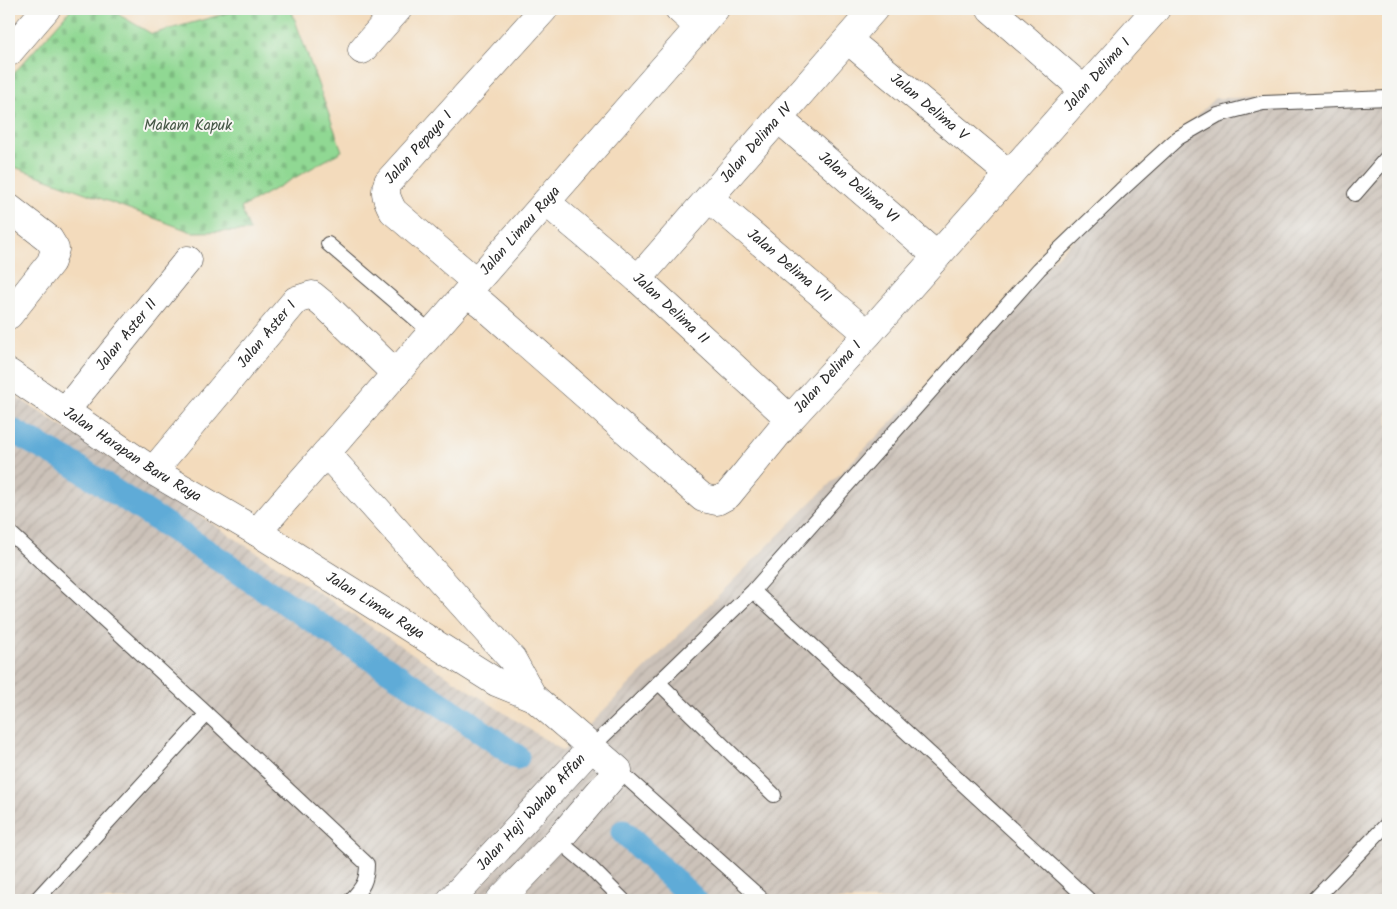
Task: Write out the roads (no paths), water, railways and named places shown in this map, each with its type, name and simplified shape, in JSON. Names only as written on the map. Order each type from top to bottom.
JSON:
[{"type":"street","points":[[9,52],[46,9]]},
{"type":"street","points":[[362,50],[398,9]]},
{"type":"street","name":"Jalan Pepaya I","points":[[471,288],[393,211],[387,200],[386,188],[395,175],[544,9]]},
{"type":"street","points":[[679,9],[707,18]]},
{"type":"street","name":"Jalan Delima IV","points":[[638,280],[874,9]]},
{"type":"street","points":[[991,9],[1084,90]]},
{"type":"street","name":"Jalan Delima I","points":[[471,288],[482,304],[704,498],[717,501],[728,495],[790,419],[868,334],[1155,9]]},
{"type":"street","name":"Jalan Limau Raya","points":[[618,770],[533,697],[496,682],[257,532],[707,18]]},
{"type":"street","name":"Jalan Delima V","points":[[848,40],[1009,174]]},
{"type":"street","name":"Jalan Delima VI","points":[[779,119],[937,256]]},
{"type":"street","name":"Jalan Delima VII","points":[[709,198],[868,334]]},
{"type":"street","name":"Jalan Delima II","points":[[546,202],[638,280],[790,419]]},
{"type":"street","points":[[9,208],[49,239],[54,249],[51,262],[9,315]]},
{"type":"street","name":"Jalan Aster II","points":[[65,411],[188,260]]},
{"type":"street","name":"Jalan Aster I","points":[[152,470],[296,300],[312,295],[396,374]]},
{"type":"street","name":"Jalan Harapan Baru Raya","points":[[9,373],[152,470],[257,532]]},
{"type":"street","name":"Jalan Limau Raya","points":[[326,454],[512,659],[533,697]]},
{"type":"street","name":"Jalan Haji Wahab Affan","points":[[457,898],[570,769],[592,747]]},
{"type":"street","points":[[500,900],[561,837],[618,770]]},
{"type":"lane","points":[[592,747],[753,592],[1040,269],[1120,190],[1178,138],[1218,115],[1264,103],[1388,98]]},
{"type":"lane","points":[[1356,194],[1388,156]]},
{"type":"lane","points":[[328,244],[432,333]]},
{"type":"lane","points":[[9,532],[367,864],[367,877],[361,890],[351,900]]},
{"type":"lane","points":[[753,592],[1089,900]]},
{"type":"lane","points":[[659,683],[774,795]]},
{"type":"lane","points":[[36,900],[207,714]]},
{"type":"lane","points":[[618,770],[763,900]]},
{"type":"lane","points":[[1314,900],[1388,823]]},
{"type":"lane","points":[[561,837],[623,900]]},
{"type":"waterway","points":[[9,429],[71,463],[464,719],[517,757]]},
{"type":"waterway","points":[[623,832],[695,900]]},
{"type":"park label","name":"Makam Kapuk","points":[[188,126]]}]
